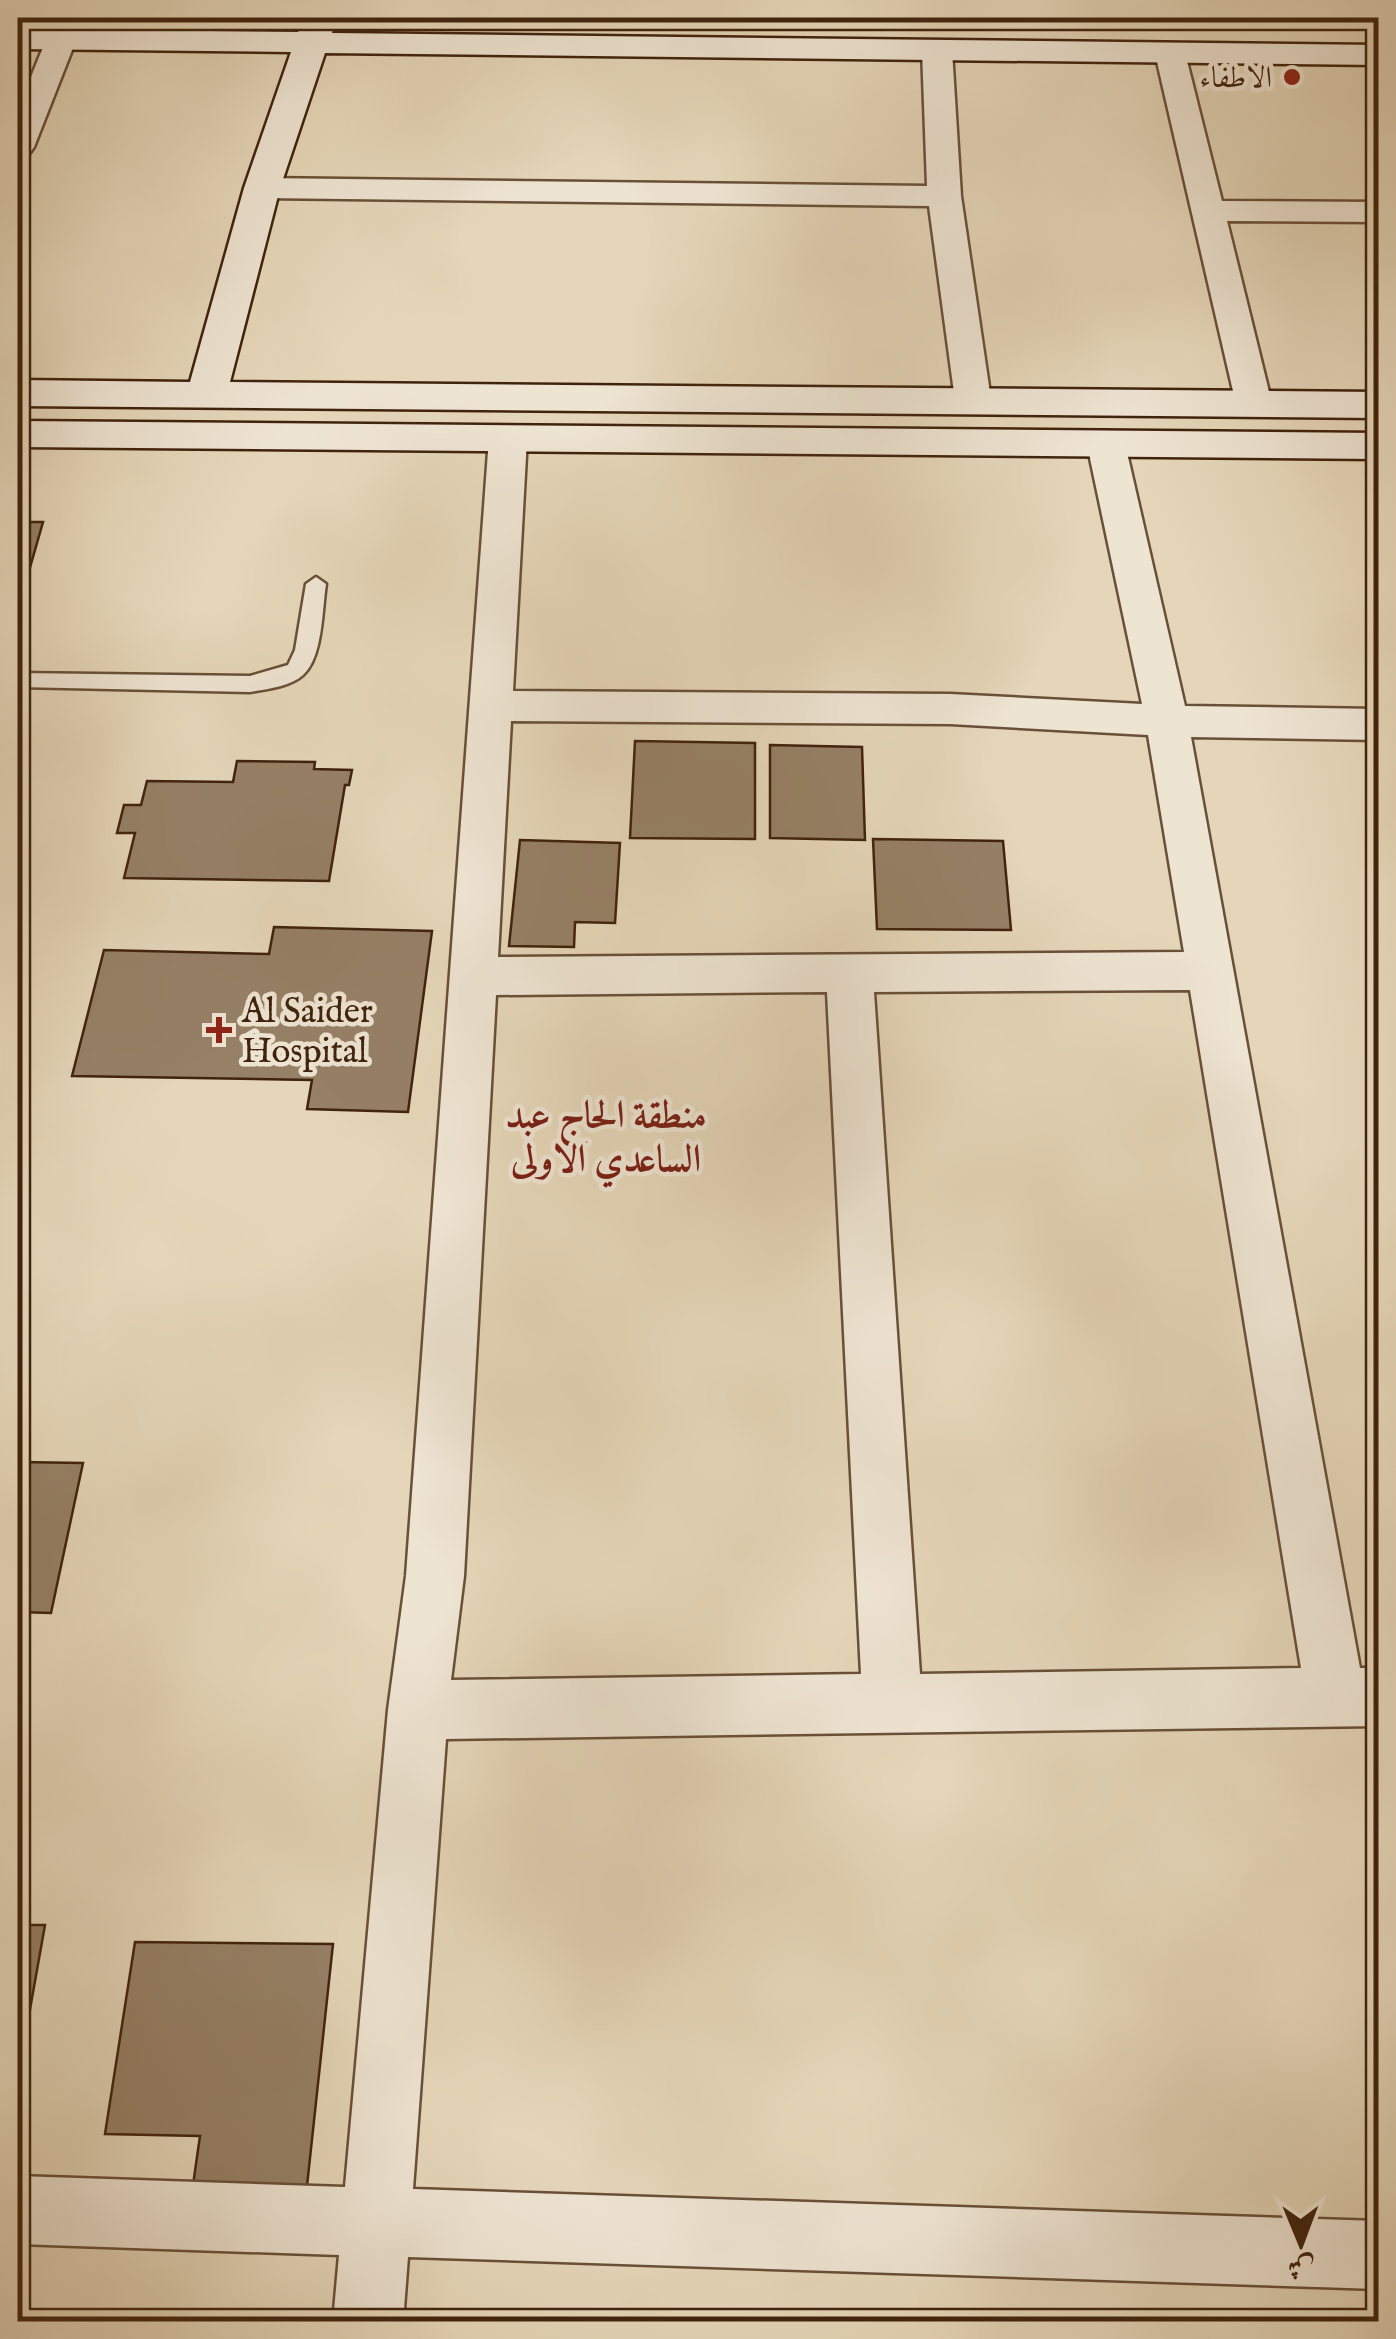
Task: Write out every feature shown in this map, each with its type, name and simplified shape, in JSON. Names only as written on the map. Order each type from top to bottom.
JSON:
[{"type":"street","points":[[207,395],[262,188],[316,30]]},
{"type":"street","points":[[18,40],[316,30],[937,50],[1378,55]]},
{"type":"street","points":[[18,147],[61,40]]},
{"type":"street","points":[[937,50],[944,196],[973,400]]},
{"type":"street","points":[[1170,52],[1254,404]]},
{"type":"street","points":[[262,188],[944,196]]},
{"type":"street","points":[[1208,211],[1378,212]]},
{"type":"street","points":[[18,393],[1378,405]]},
{"type":"street","points":[[18,434],[1378,446]]},
{"type":"street","points":[[368,2322],[418,1710],[435,1576],[508,438]]},
{"type":"street","points":[[418,1710],[1357,1696],[1210,972],[1167,722],[1106,444]]},
{"type":"street","points":[[490,706],[950,708],[1167,722],[1378,724]]},
{"type":"street","points":[[473,976],[1210,972]]},
{"type":"street","points":[[849,973],[892,1702]]},
{"type":"street","points":[[18,2210],[1378,2255]]},
{"type":"lane","points":[[18,680],[250,684],[277,679],[296,670],[305,650],[316,584]]},
{"type":"building","points":[[18,522],[43,522],[29,571],[18,571]]},
{"type":"building","points":[[635,741],[755,743],[755,839],[630,838]]},
{"type":"building","points":[[770,745],[862,747],[865,840],[770,838]]},
{"type":"building","points":[[237,761],[315,762],[314,769],[352,770],[349,785],[345,785],[329,881],[124,878],[135,833],[117,833],[124,805],[141,805],[147,781],[233,782]]},
{"type":"building","points":[[873,839],[1003,841],[1011,930],[877,929]]},
{"type":"building","points":[[520,840],[620,843],[615,923],[575,922],[574,947],[509,946]]},
{"type":"building","points":[[274,927],[432,931],[408,1112],[307,1109],[312,1080],[72,1076],[104,950],[269,954]]},
{"type":"building","points":[[18,1462],[83,1463],[51,1613],[18,1612]]},
{"type":"building","points":[[18,1925],[45,1925],[18,2077]]},
{"type":"building","points":[[135,1942],[333,1944],[307,2186],[193,2185],[200,2136],[105,2134]]},
{"type":"place","name":"الاطفاء","points":[[1292,77]]},
{"type":"place","name":"ِAl Saider Hospital","points":[[219,1030]]},
{"type":"district","name":"منطقة الحاج عبد الساعدي الاولى","points":[[606,1136]]}]
